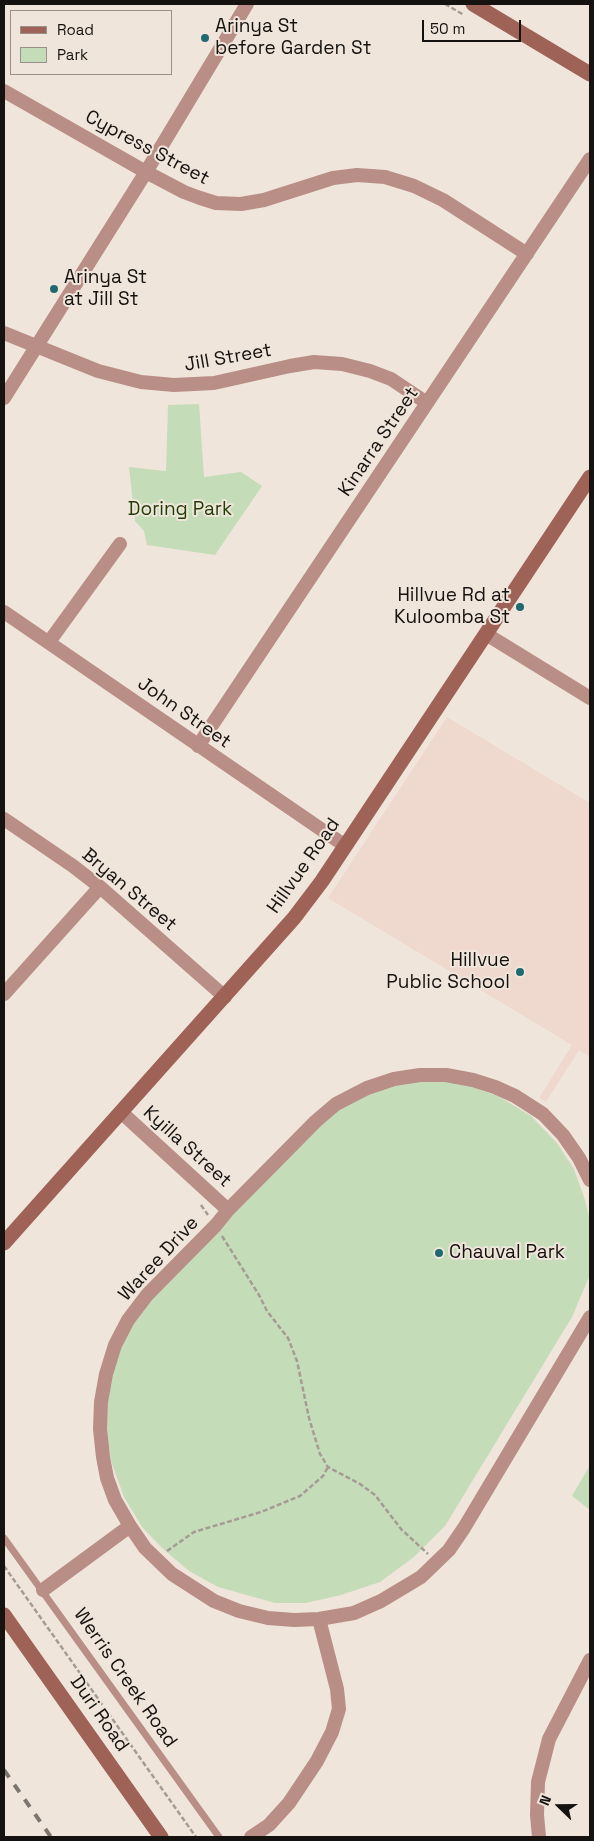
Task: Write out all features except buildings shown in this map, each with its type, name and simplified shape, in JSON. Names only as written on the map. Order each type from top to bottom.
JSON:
[{"type":"street","points":[[4,398],[146,172],[246,4]]},
{"type":"street","points":[[473,4],[590,74]]},
{"type":"street","name":"Cypress Street","points":[[4,90],[146,172],[184,192],[200,198],[216,202],[241,204],[264,200],[333,178],[357,175],[385,176],[414,186],[443,200],[527,254]]},
{"type":"street","name":"Kinarra Street","points":[[198,746],[590,159]]},
{"type":"street","name":"Jill Street","points":[[4,333],[115,377],[141,382],[174,386],[214,383],[314,362],[342,364],[370,371],[390,379],[427,403]]},
{"type":"street","name":"Hillvue Road","points":[[4,1243],[294,918],[322,881],[344,845],[590,477]]},
{"type":"street","points":[[49,642],[120,544]]},
{"type":"street","name":"John Street","points":[[4,612],[344,845]]},
{"type":"street","points":[[486,634],[590,698]]},
{"type":"street","name":"Bryan Street","points":[[4,818],[74,866],[100,887],[224,997]]},
{"type":"street","points":[[4,994],[100,887]]},
{"type":"street","name":"Waree Drive","points":[[590,1180],[579,1158],[563,1135],[543,1114],[515,1096],[473,1080],[446,1075],[394,1078],[367,1088],[336,1104],[316,1121],[147,1295],[124,1328],[115,1346],[106,1374],[101,1402],[102,1457],[107,1478],[130,1526],[155,1559],[172,1574],[214,1601],[239,1611],[268,1618],[294,1620],[354,1613],[382,1601],[421,1577],[449,1550],[590,1317]]},
{"type":"street","name":"Kyilla Street","points":[[121,1112],[228,1210]]},
{"type":"street","points":[[43,1590],[130,1526]]},
{"type":"street","name":"Duri Road","points":[[4,1615],[161,1837]]},
{"type":"street","points":[[251,1837],[269,1825],[289,1803],[317,1761],[332,1732],[339,1709],[337,1689],[319,1618]]},
{"type":"street","points":[[539,1837],[537,1815],[538,1782],[549,1739],[590,1660]]},
{"type":"lane","name":"Werris Creek Road","points":[[4,1538],[219,1837]]},
{"type":"path","points":[[216,1225],[267,1311],[288,1338],[297,1361],[309,1418],[320,1454],[328,1467],[360,1484],[375,1496],[401,1529],[437,1562]]},
{"type":"path","points":[[155,1559],[194,1532],[261,1512],[300,1496],[323,1476],[328,1467]]},
{"type":"path","points":[[4,1566],[196,1837]]},
{"type":"shaded area","name":"Hillvue Public School","points":[[447,717],[590,803],[590,1057],[579,1050],[546,1102],[539,1098],[572,1045],[328,898]]},
{"type":"green space","name":"Doring Park","points":[[199,404],[204,477],[241,472],[262,486],[215,555],[147,545],[144,531],[135,521],[129,467],[166,471],[168,405]]},
{"type":"green space","name":"Chauval Park","points":[[444,1081],[467,1085],[498,1096],[531,1116],[557,1143],[574,1169],[585,1200],[590,1221],[589,1277],[572,1317],[445,1526],[414,1557],[380,1582],[341,1595],[306,1603],[275,1603],[218,1587],[189,1571],[162,1548],[142,1527],[124,1497],[112,1464],[103,1420],[109,1375],[124,1333],[150,1294],[328,1114],[389,1084]]},
{"type":"green space","points":[[590,1465],[590,1510],[572,1496]]},
{"type":"railway","points":[[4,1770],[51,1837]]},
{"type":"place","name":"Arinya St before Garden St","points":[[205,38]]},
{"type":"place","name":"Arinya St at Jill St","points":[[54,289]]},
{"type":"place","name":"Hillvue Rd at Kuloomba St","points":[[520,607]]},
{"type":"place","name":"Hillvue Public School","points":[[520,972]]},
{"type":"place","name":"Chauval Park","points":[[439,1253]]}]
